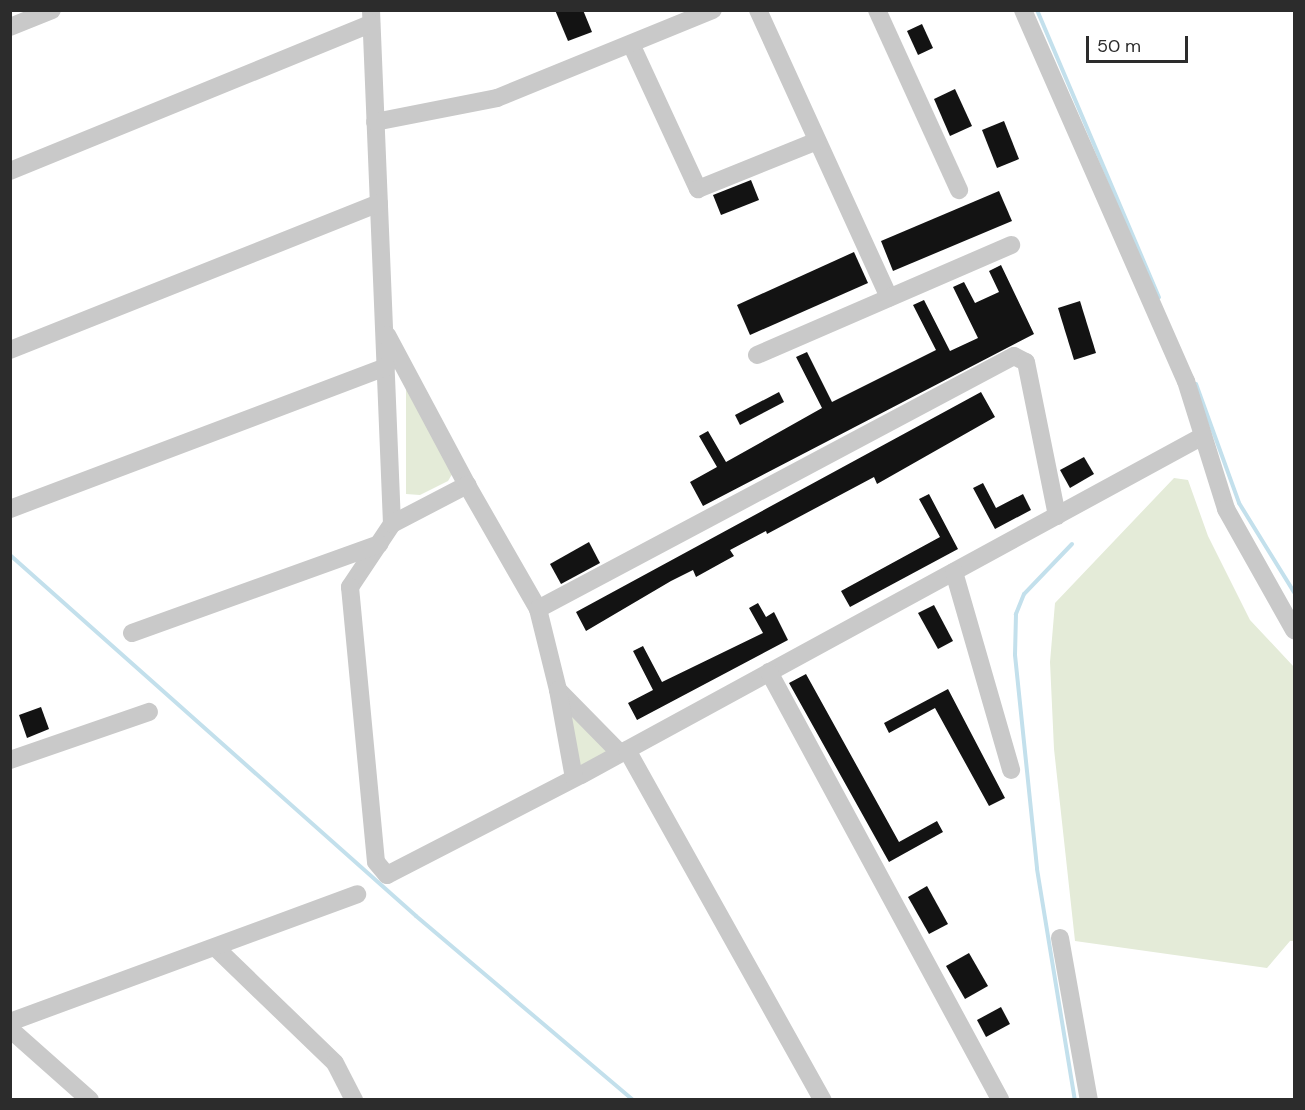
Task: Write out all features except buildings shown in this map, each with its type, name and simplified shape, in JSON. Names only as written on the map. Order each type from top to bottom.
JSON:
[{"type":"street","points":[[10,27],[52,10]]},
{"type":"street","points":[[375,122],[497,98],[713,10]]},
{"type":"street","points":[[758,10],[889,298]]},
{"type":"street","points":[[877,10],[959,190]]},
{"type":"street","points":[[1023,10],[1186,381],[1201,437],[1226,509],[1294,630]]},
{"type":"street","points":[[10,171],[371,17],[392,524]]},
{"type":"street","points":[[631,44],[698,189],[817,141]]},
{"type":"street","points":[[10,350],[379,203]]},
{"type":"street","points":[[757,355],[1011,245]]},
{"type":"street","points":[[384,331],[467,485],[538,609],[558,690],[574,778]]},
{"type":"street","points":[[538,609],[1014,356],[1026,362],[1057,516]]},
{"type":"street","points":[[10,509],[386,367]]},
{"type":"street","points":[[467,485],[392,524],[350,586],[376,862],[387,875],[623,752],[1201,437]]},
{"type":"street","points":[[132,633],[379,544]]},
{"type":"street","points":[[954,572],[1011,770]]},
{"type":"street","points":[[769,672],[1000,1100]]},
{"type":"street","points":[[558,690],[623,752],[823,1100]]},
{"type":"street","points":[[10,760],[149,712]]},
{"type":"street","points":[[10,1022],[216,948],[357,894]]},
{"type":"street","points":[[1060,938],[1089,1100]]},
{"type":"street","points":[[216,948],[335,1063],[354,1100]]},
{"type":"street","points":[[10,1029],[90,1100]]},
{"type":"green space","points":[[406,388],[454,471],[448,481],[420,495],[406,494]]},
{"type":"green space","points":[[1174,478],[1188,480],[1208,536],[1250,620],[1294,667],[1294,941],[1290,941],[1267,968],[1075,941],[1054,749],[1050,662],[1055,603]]},
{"type":"green space","points":[[564,704],[609,751],[580,767]]},
{"type":"waterway","points":[[1037,10],[1159,297]]},
{"type":"waterway","points":[[1196,384],[1239,503],[1294,592]]},
{"type":"waterway","points":[[1072,544],[1024,594],[1016,614],[1015,655],[1037,869],[1075,1100]]},
{"type":"waterway","points":[[10,555],[416,916],[633,1100]]}]
